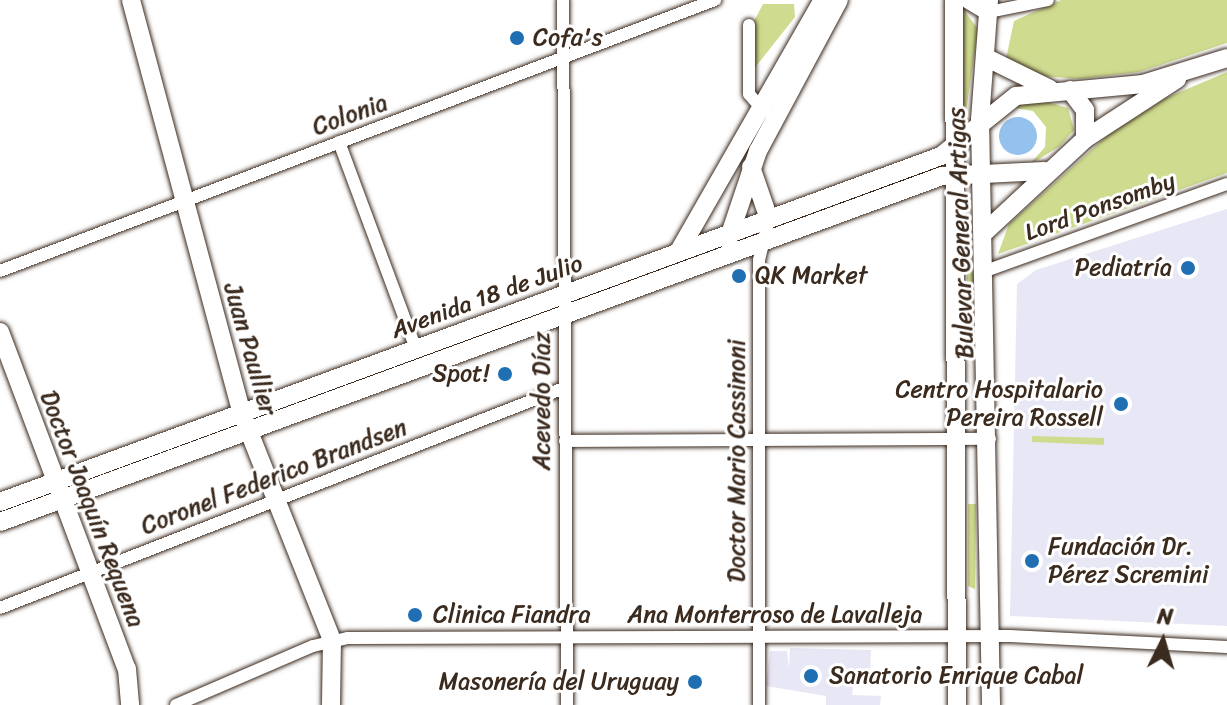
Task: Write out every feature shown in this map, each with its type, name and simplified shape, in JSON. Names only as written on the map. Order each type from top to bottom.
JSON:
[{"type":"main road","name":"Juan Paullier","points":[[131,0],[183,202],[245,422],[332,640],[331,705]]},
{"type":"main road","points":[[724,254],[769,114],[823,0]]},
{"type":"main road","points":[[812,56],[839,0]]},
{"type":"main road","points":[[679,251],[769,114],[853,0]]},
{"type":"main road","name":"Bulevar General Artigas","points":[[954,0],[957,705]]},
{"type":"main road","points":[[969,0],[989,6]]},
{"type":"main road","name":"Bulevar General Artigas","points":[[989,6],[980,120],[988,270],[991,705]]},
{"type":"main road","points":[[985,57],[1061,90],[1085,110],[1085,139]]},
{"type":"main road","points":[[986,231],[1045,171],[1085,139],[1179,77],[1227,58]]},
{"type":"main road","name":"Avenida 18 de Julio","points":[[0,502],[57,490],[564,305],[679,251],[955,150],[980,120],[1006,100],[1061,90],[1179,77]]},
{"type":"main road","points":[[751,167],[769,219]]},
{"type":"main road","name":"Avenida 18 de Julio","points":[[245,422],[416,349],[724,254],[955,174],[1045,171]]},
{"type":"main road","name":"Doctor Joaquín Requena","points":[[0,332],[88,574],[127,669],[130,705]]},
{"type":"main road","name":"Avenida 18 de Julio","points":[[0,522],[57,490]]},
{"type":"street","name":"Acevedo Díaz","points":[[563,0],[567,705]]},
{"type":"street","name":"Colonia","points":[[0,271],[715,0]]},
{"type":"street","points":[[989,6],[1048,0]]},
{"type":"street","points":[[749,25],[749,94],[769,114]]},
{"type":"street","points":[[339,142],[416,349]]},
{"type":"street","name":"Lord Ponsomby","points":[[988,270],[1227,184]]},
{"type":"street","name":"Doctor Mario Cassinoni","points":[[759,705],[758,438],[763,240],[769,219]]},
{"type":"street","name":"Coronel Federico Brandsen","points":[[0,608],[564,388]]},
{"type":"street","points":[[565,441],[990,439]]},
{"type":"street","name":"Ana Monterroso de Lavalleja","points":[[176,705],[332,640],[956,636],[1227,647]]},
{"type":"shaded area","name":"Centro Hospitalario Pereira Rossell","points":[[1227,209],[1227,626],[1010,616],[1017,284],[1036,270]]},
{"type":"shaded area","name":"Sanatorio Enrique Cabal","points":[[790,648],[871,650],[870,674],[855,671],[852,695],[881,696],[880,705],[826,705],[826,696],[766,686],[770,651],[787,651],[789,668]]},
{"type":"green space","points":[[1061,0],[1227,0],[1227,43],[1139,72],[1079,79],[1042,76],[1006,59],[1014,21]]},
{"type":"green space","points":[[763,4],[794,4],[795,17],[753,70],[753,23]]},
{"type":"green space","points":[[963,9],[978,29],[964,126],[963,125]]},
{"type":"green space","points":[[1227,72],[1227,173],[998,254],[1009,224],[1108,135],[1166,98]]},
{"type":"green space","points":[[1044,101],[1068,108],[1074,130],[1060,146],[1029,165],[1045,147],[1046,127],[1033,111],[1009,107]]},
{"type":"green space","points":[[967,266],[975,267],[972,336],[967,318]]},
{"type":"green space","points":[[1032,436],[1104,438],[1104,445],[1032,442]]},
{"type":"green space","points":[[968,504],[976,504],[975,589],[968,586]]},
{"type":"water","points":[[1018,117],[1032,122],[1037,136],[1032,150],[1018,155],[1004,150],[999,136],[1004,122]]},
{"type":"place","name":"Cofa's","points":[[517,38]]},
{"type":"place","name":"Pediatría","points":[[1188,268]]},
{"type":"place","name":"QK Market","points":[[739,276]]},
{"type":"place","name":"Spot!","points":[[505,374]]},
{"type":"place","name":"Centro Hospitalario Pereira Rossell","points":[[1121,404]]},
{"type":"place","name":"Fundación Dr. Pérez Scremini","points":[[1032,561]]},
{"type":"place","name":"Clinica Fiandra","points":[[415,615]]},
{"type":"place","name":"Sanatorio Enrique Cabal","points":[[811,676]]},
{"type":"place","name":"Masonería del Uruguay","points":[[695,682]]}]
